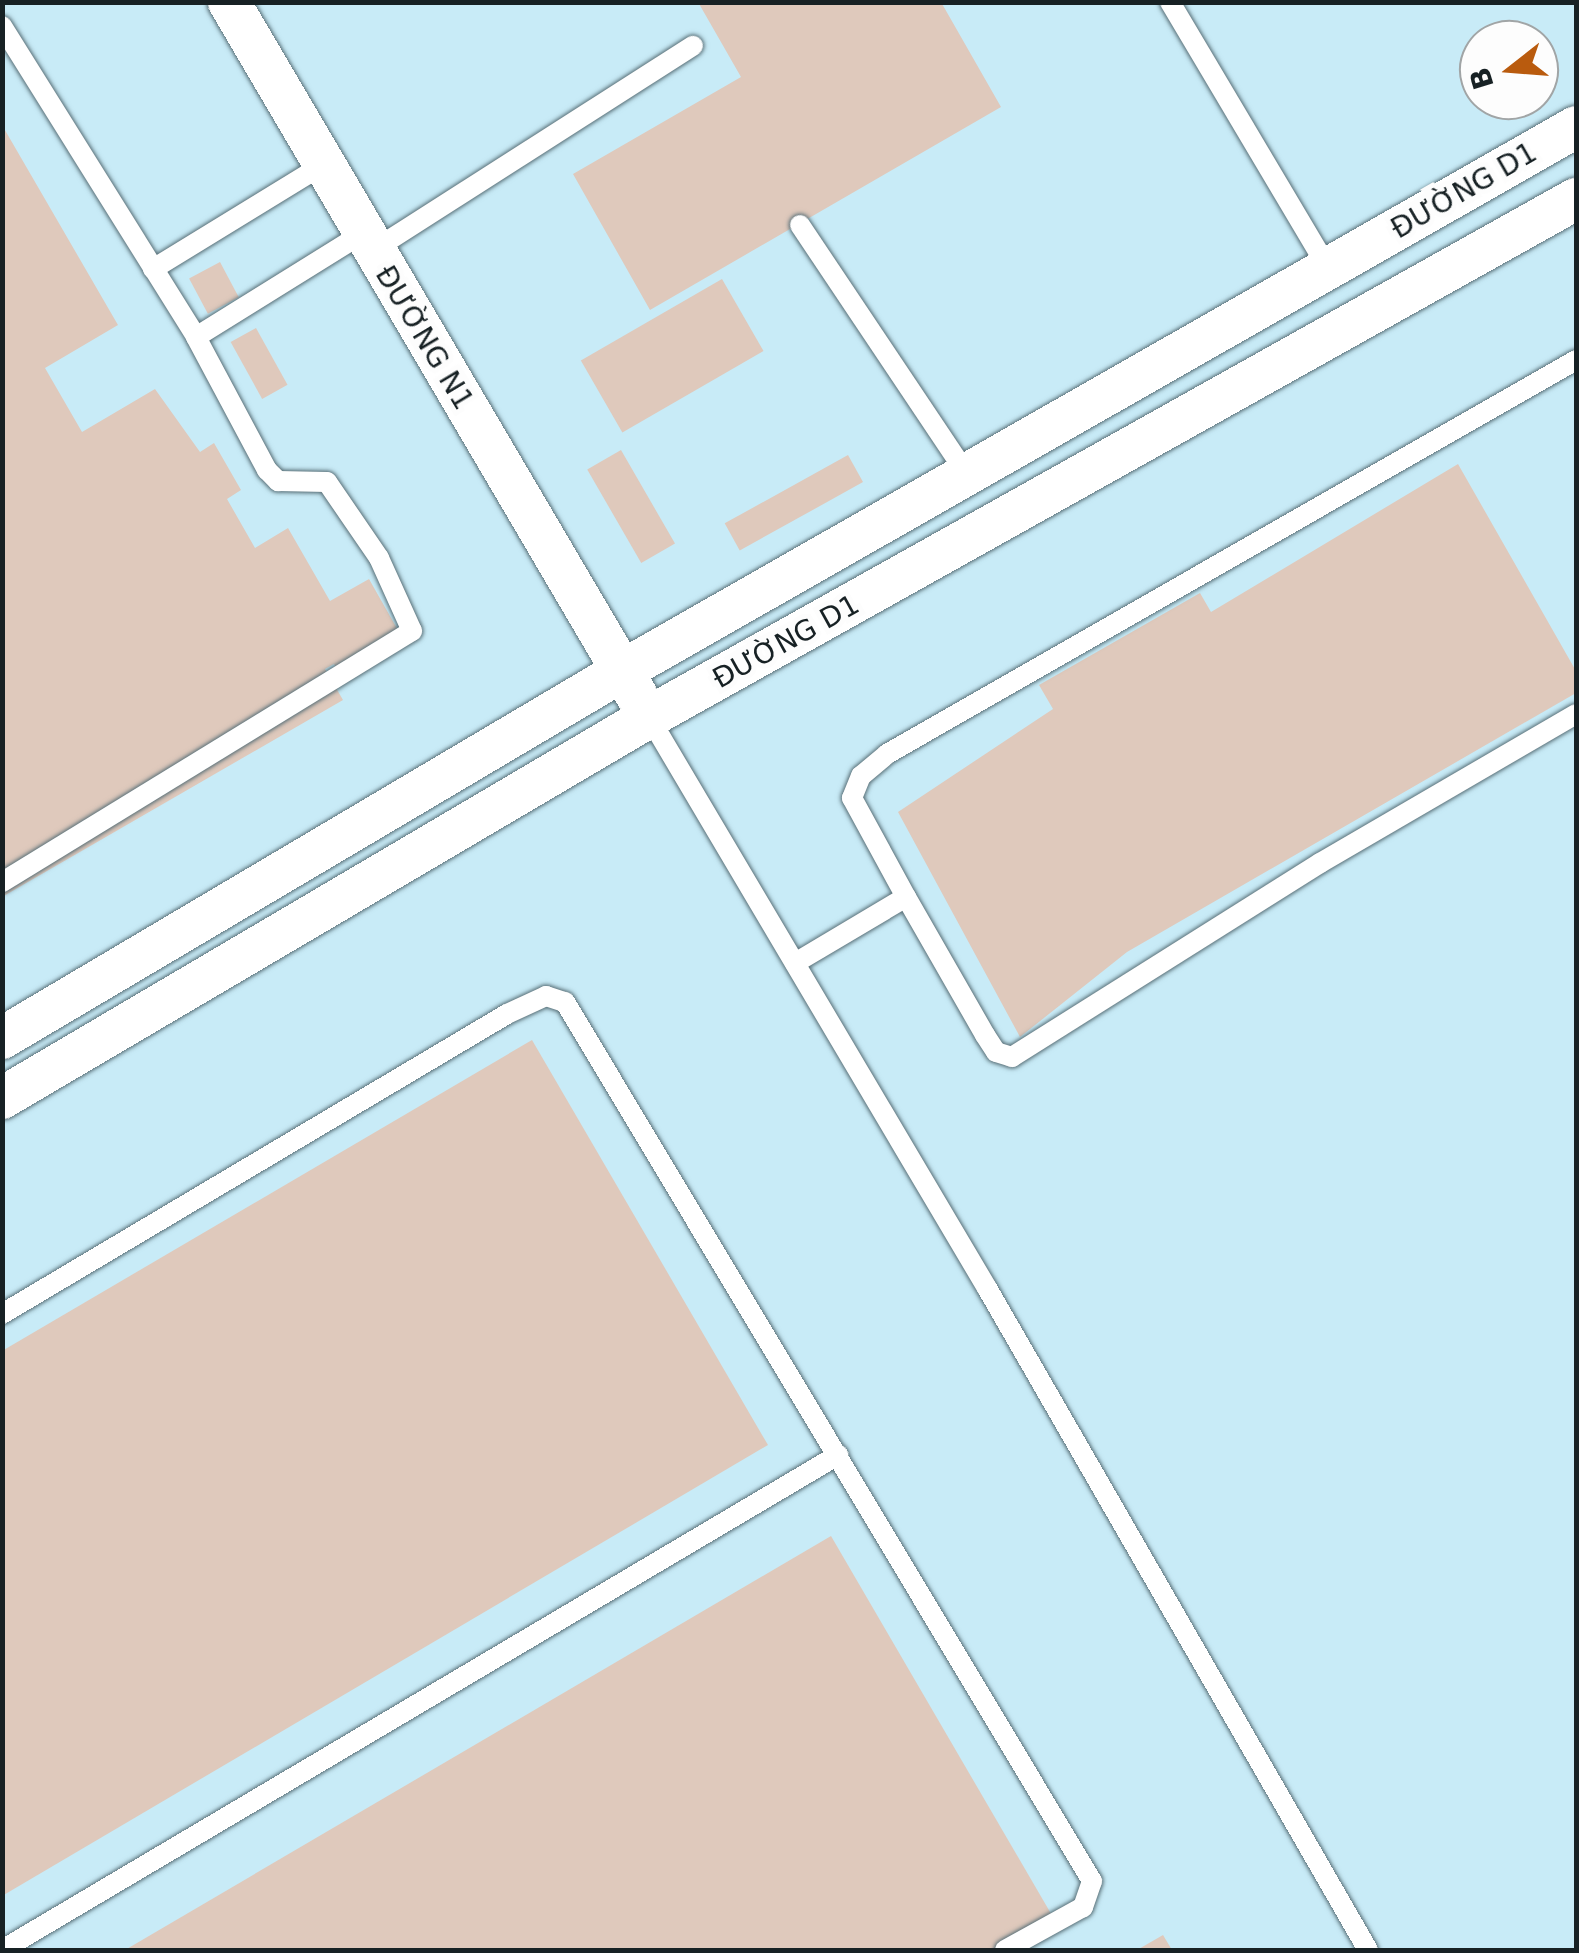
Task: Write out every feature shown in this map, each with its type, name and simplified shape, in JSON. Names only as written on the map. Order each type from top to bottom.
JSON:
[{"type":"street","name":"ĐƯỜNG N1","points":[[229,2],[649,718]]},
{"type":"street","name":"ĐƯỜNG D1","points":[[2,1038],[622,671],[1576,127]]},
{"type":"street","name":"ĐƯỜNG D1","points":[[2,1098],[649,718],[1576,198]]},
{"type":"lane","points":[[1170,2],[1328,268]]},
{"type":"lane","points":[[2,26],[196,338],[267,470],[278,481],[327,482],[379,558],[412,631],[2,882]]},
{"type":"lane","points":[[196,338],[368,242],[692,46]]},
{"type":"lane","points":[[153,269],[323,165]]},
{"type":"lane","points":[[800,225],[968,476]]},
{"type":"lane","points":[[1576,360],[886,754],[861,776],[852,798],[990,1044],[1012,1057],[1320,863],[1576,714]]},
{"type":"lane","points":[[649,718],[1368,1950]]},
{"type":"lane","points":[[795,964],[906,897]]},
{"type":"lane","points":[[2,1314],[546,996],[564,1002],[1092,1881],[1083,1907],[1005,1950]]},
{"type":"lane","points":[[2,1950],[838,1454]]},
{"type":"shaded area","points":[[3,3],[1576,3],[1576,1950],[3,1950]]},
{"type":"building","points":[[698,2],[941,2],[1001,107],[650,310],[573,174],[741,77]]},
{"type":"building","points":[[2,125],[118,325],[45,368],[82,432],[155,389],[200,452],[214,443],[241,490],[227,499],[255,548],[288,528],[330,601],[369,579],[403,639],[340,675],[334,664],[325,669],[343,700],[2,897]]},
{"type":"building","points":[[220,262],[239,297],[208,314],[189,278]]},
{"type":"building","points":[[722,279],[764,351],[622,432],[581,360]]},
{"type":"building","points":[[256,328],[288,385],[262,399],[231,342]]},
{"type":"building","points":[[621,450],[675,544],[641,563],[587,469]]},
{"type":"building","points":[[848,455],[863,482],[740,550],[725,523]]},
{"type":"building","points":[[1458,464],[1576,671],[1576,693],[1127,952],[1020,1037],[898,812],[1053,709],[1039,685],[1200,593],[1211,612]]},
{"type":"building","points":[[532,1040],[768,1445],[2,1896],[2,1351]]},
{"type":"building","points":[[831,1536],[1057,1924],[1013,1950],[125,1950]]},
{"type":"building","points":[[1163,1935],[1172,1950],[1137,1950]]}]
